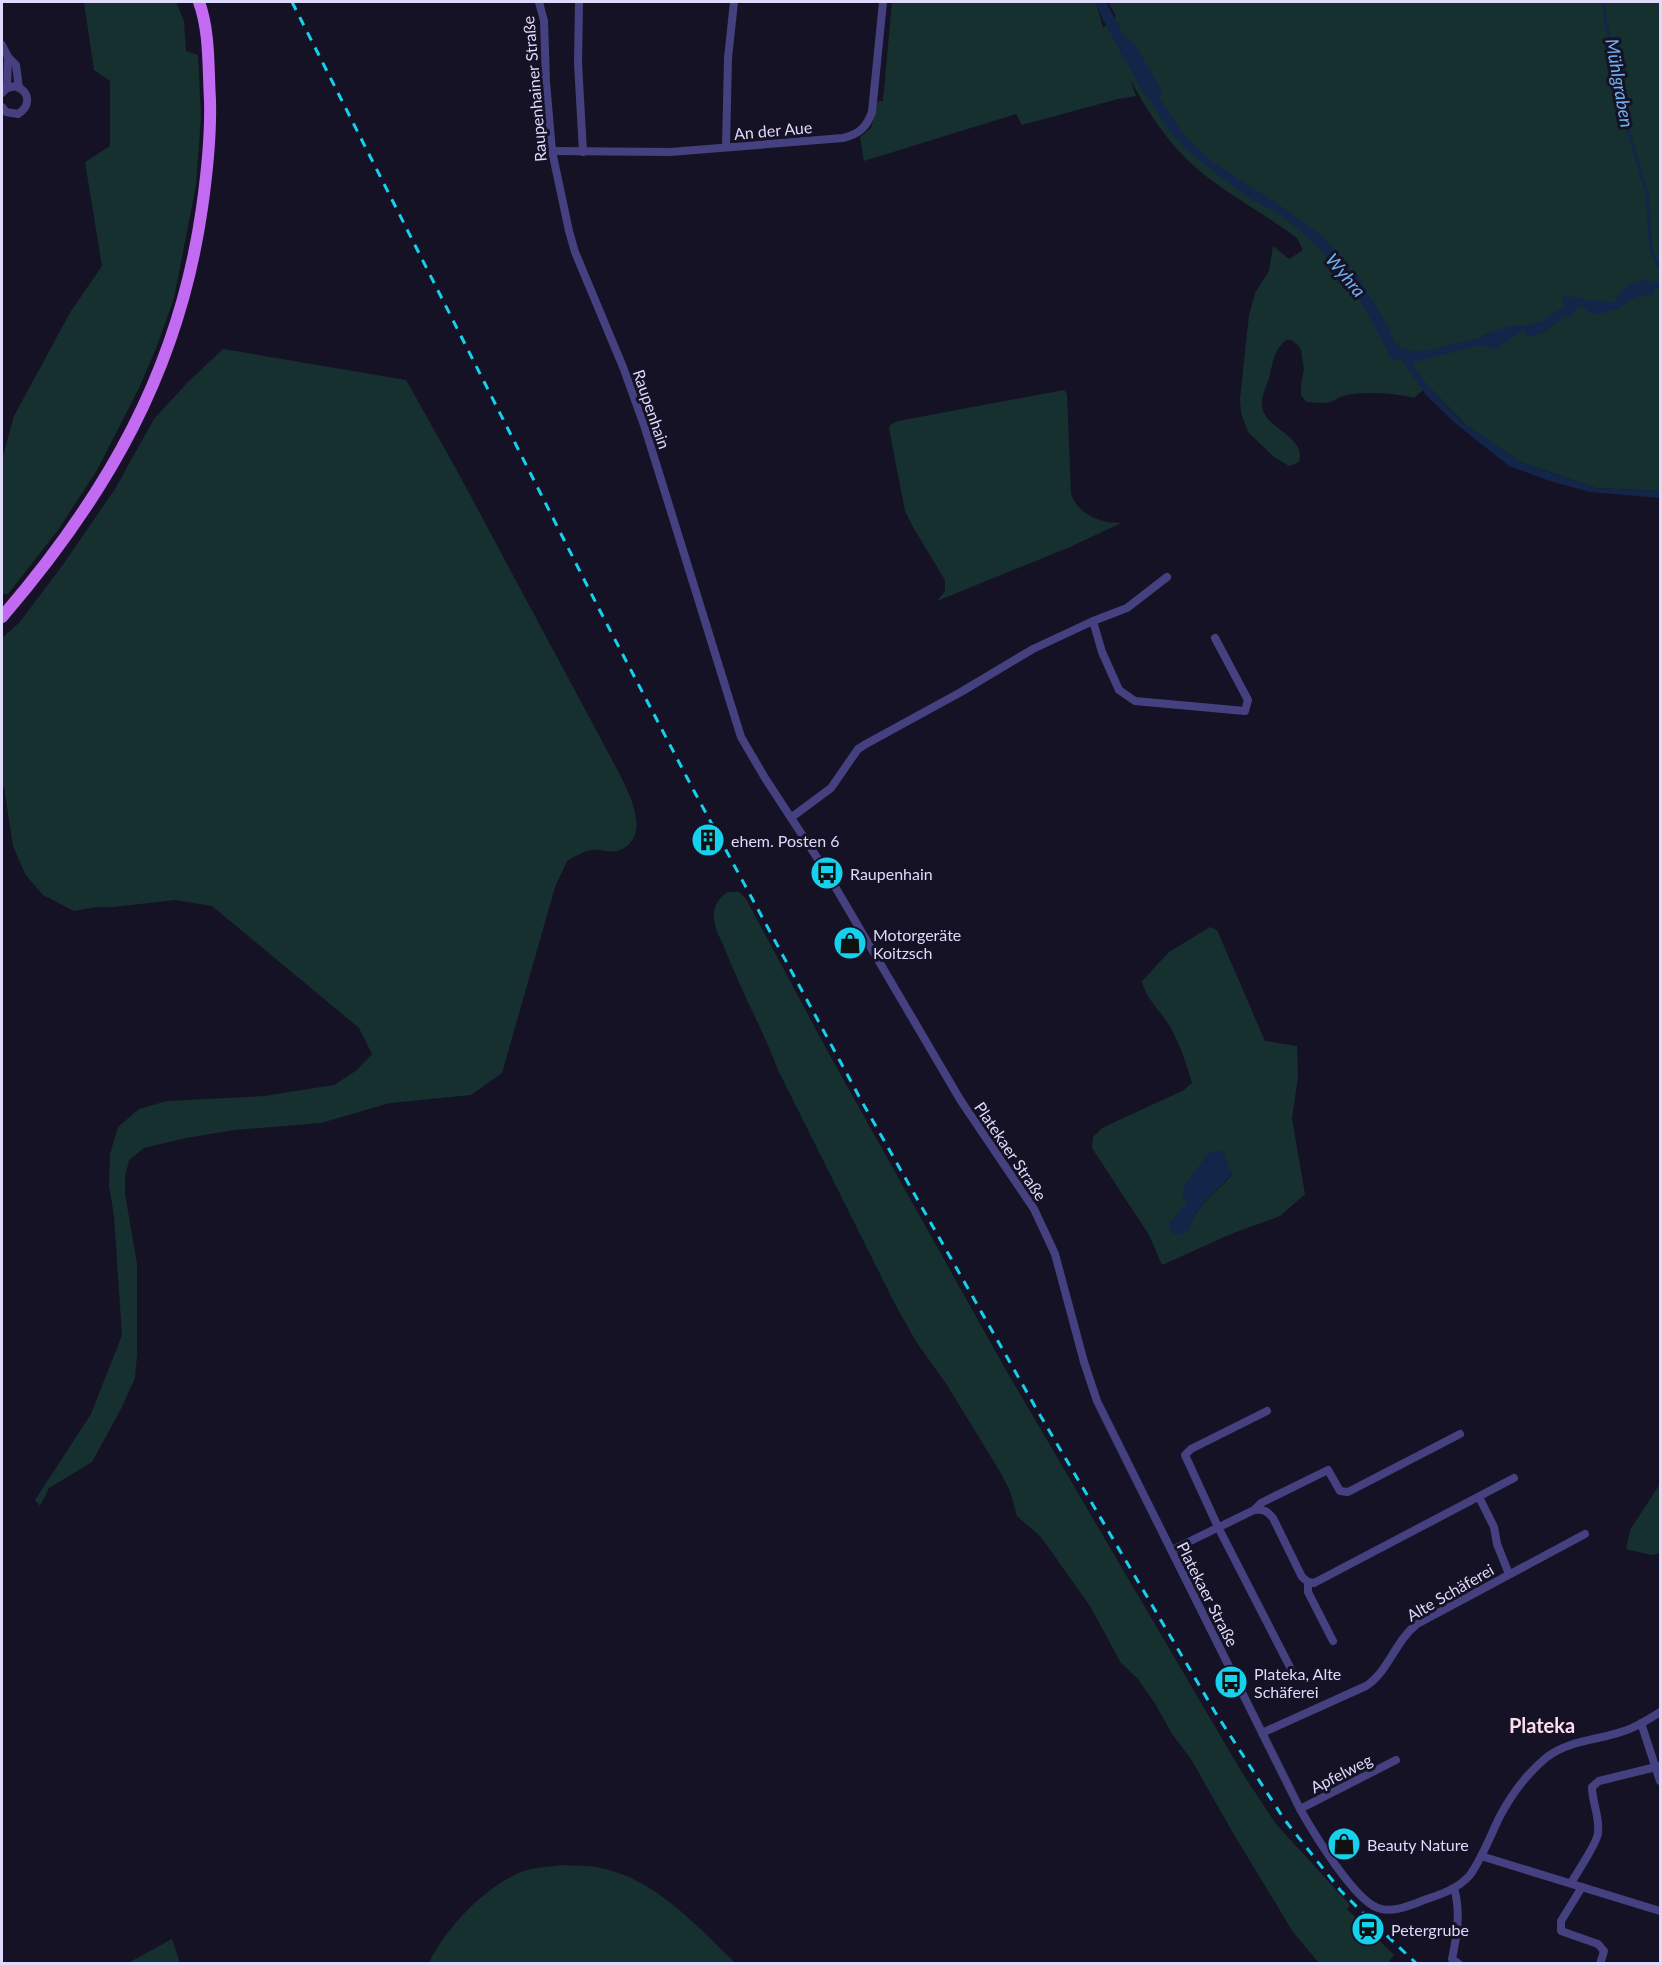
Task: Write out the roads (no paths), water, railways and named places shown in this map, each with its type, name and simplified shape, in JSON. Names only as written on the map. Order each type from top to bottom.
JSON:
[{"type":"main road","points":[[2,617],[80,518],[132,432],[165,356],[188,285],[205,184],[210,114],[207,54],[199,2]]},
{"type":"street","name":"Raupenhainer Straße","points":[[539,2],[544,21],[552,151],[563,208],[575,252],[613,343]]},
{"type":"street","points":[[579,2],[578,63],[583,152]]},
{"type":"street","points":[[726,147],[728,58],[734,2]]},
{"type":"street","name":"An der Aue","points":[[552,151],[670,152],[843,138],[856,135],[867,125],[872,112],[883,2]]},
{"type":"street","points":[[2,45],[8,57],[16,65],[19,88],[28,99],[23,111],[12,114],[6,112],[2,107]]},
{"type":"street","points":[[8,57],[4,91],[19,88]]},
{"type":"street","name":"Raupenhain","points":[[613,343],[645,428],[741,737],[827,873],[893,984]]},
{"type":"street","points":[[792,817],[831,788],[858,750],[866,744],[962,692],[1033,649],[1127,608],[1167,577]]},
{"type":"street","points":[[1093,621],[1102,652],[1119,690],[1135,701],[1245,711],[1248,700],[1215,638]]},
{"type":"street","name":"Platekaer Straße","points":[[893,984],[961,1101],[1022,1190],[1046,1234],[1062,1277],[1090,1381],[1128,1466],[1300,1809],[1326,1853],[1370,1904],[1379,1909],[1390,1910],[1454,1888],[1470,1875],[1516,1789],[1546,1758],[1566,1747],[1625,1731],[1660,1712]]},
{"type":"street","points":[[1267,1411],[1191,1449],[1185,1455],[1218,1527],[1292,1671]]},
{"type":"street","points":[[1254,1510],[1261,1503],[1328,1470],[1340,1491],[1347,1492],[1461,1434]]},
{"type":"street","points":[[1172,1550],[1254,1510],[1262,1509],[1273,1518],[1302,1577],[1308,1582],[1321,1581],[1514,1478]]},
{"type":"street","name":"Alte Schäferei","points":[[1479,1497],[1494,1527],[1497,1544],[1509,1574]]},
{"type":"street","name":"Alte Schäferei","points":[[1262,1733],[1342,1698],[1374,1680],[1410,1629],[1585,1534]]},
{"type":"street","points":[[1308,1582],[1308,1592],[1333,1641]]},
{"type":"street","points":[[1641,1724],[1657,1766],[1660,1781]]},
{"type":"street","name":"Apfelweg","points":[[1300,1809],[1396,1760]]},
{"type":"street","points":[[1571,1882],[1598,1834],[1592,1786],[1599,1781],[1657,1766]]},
{"type":"street","points":[[1481,1856],[1660,1911]]},
{"type":"street","points":[[1582,1887],[1561,1921],[1562,1931],[1598,1944],[1604,1951],[1600,1964]]},
{"type":"street","points":[[1454,1888],[1459,1904],[1452,1959],[1459,1964]]},
{"type":"water","points":[[1096,2],[1106,2],[1135,56],[1139,69],[1185,136],[1214,163],[1321,235],[1344,264],[1359,278],[1390,330],[1394,342],[1402,349],[1433,350],[1481,338],[1482,335],[1514,325],[1541,325],[1547,317],[1564,307],[1562,299],[1564,296],[1612,303],[1635,282],[1645,280],[1659,282],[1660,288],[1654,289],[1652,295],[1633,297],[1618,309],[1599,314],[1589,313],[1582,306],[1576,309],[1570,317],[1564,316],[1547,331],[1528,337],[1524,330],[1495,349],[1480,345],[1412,363],[1428,386],[1462,422],[1523,463],[1596,488],[1660,491],[1660,498],[1590,492],[1509,466],[1455,423],[1426,395],[1402,360],[1390,357],[1368,315],[1344,277],[1330,260],[1297,228],[1212,171],[1186,149],[1174,135],[1141,88],[1102,18]]},
{"type":"water","points":[[1222,1150],[1232,1173],[1202,1206],[1192,1220],[1189,1229],[1181,1235],[1172,1233],[1169,1223],[1187,1203],[1182,1194],[1187,1181],[1209,1153]]},
{"type":"waterway","name":"Mühlgraben","points":[[1604,2],[1605,19],[1619,73],[1621,107],[1647,193],[1651,250],[1660,269]]},
{"type":"waterway","name":"Wyhra","points":[[1127,47],[1153,92]]},
{"type":"waterway","name":"Mühlgraben","points":[[1622,303],[1635,296]]},
{"type":"waterway","name":"Mühlgraben","points":[[1531,325],[1545,322]]},
{"type":"railway","points":[[292,2],[598,607],[694,791],[861,1100],[1037,1410],[1215,1712],[1284,1819],[1340,1890],[1417,1964]]},
{"type":"place","name":"ehem. Posten 6","points":[[708,840]]},
{"type":"place","name":"Raupenhain","points":[[827,873]]},
{"type":"place","name":"Motorgeräte Koitzsch","points":[[850,943]]},
{"type":"place","name":"Plateka, Alte Schäferei","points":[[1231,1682]]},
{"type":"place","name":"Beauty Nature","points":[[1344,1844]]},
{"type":"place","name":"Petergrube","points":[[1368,1929]]},
{"type":"district","name":"Plateka","points":[[1542,1725]]}]
